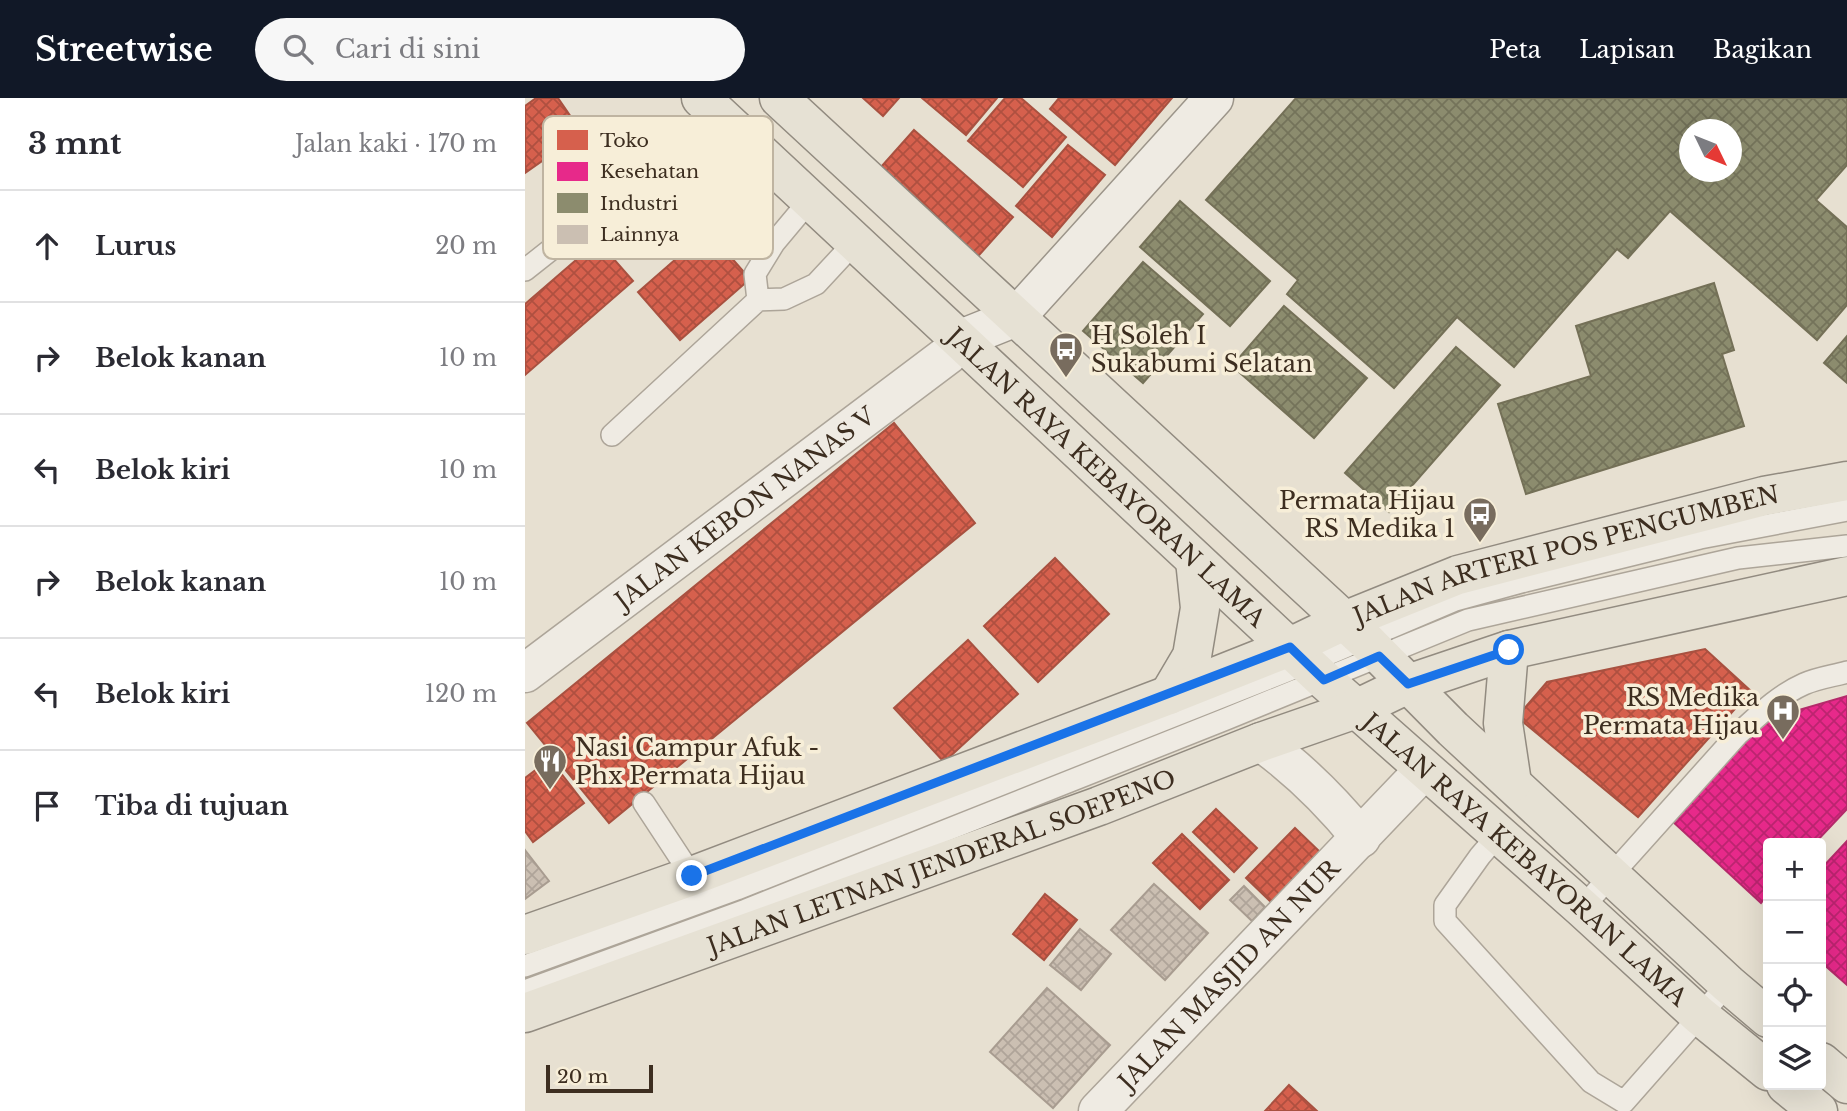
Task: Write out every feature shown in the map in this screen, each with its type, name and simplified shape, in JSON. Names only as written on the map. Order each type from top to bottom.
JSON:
[{"type":"main road","name":"JALAN RAYA KEBAYORAN LAMA","points":[[779,98],[1181,469],[1362,639],[1453,729],[1763,1014]]},
{"type":"main road","name":"JALAN RAYA KEBAYORAN LAMA","points":[[773,161],[810,200],[1356,709],[1583,908],[1699,1015],[1763,1067]]},
{"type":"main road","points":[[810,200],[847,161]]},
{"type":"main road","points":[[855,242],[891,202]]},
{"type":"main road","points":[[1142,510],[1181,469]]},
{"type":"main road","name":"JALAN ARTERI POS PENGUMBEN","points":[[1307,663],[1362,639],[1458,575],[1764,496],[1847,481]]},
{"type":"main road","points":[[1168,695],[1192,656],[1200,608],[1195,560]]},
{"type":"main road","points":[[1356,709],[1408,684],[1509,650],[1847,576]]},
{"type":"main road","points":[[1509,650],[1503,723],[1512,783]]},
{"type":"main road","points":[[525,935],[692,876],[1168,695],[1307,663]]},
{"type":"main road","name":"JALAN LETNAN JENDERAL SOEPENO","points":[[525,1013],[1099,806],[1261,742],[1356,709]]},
{"type":"main road","points":[[1826,1066],[1847,1084]]},
{"type":"main road","points":[[1792,1090],[1818,1111]]},
{"type":"street","points":[[961,339],[1016,317],[1208,100]]},
{"type":"street","name":"JALAN KEBON NANAS V","points":[[525,673],[949,354],[961,339]]},
{"type":"street","name":"JALAN MASJID AN NUR","points":[[1261,742],[1307,778],[1361,838]]},
{"type":"street","name":"JALAN MASJID AN NUR","points":[[1098,1111],[1424,770]]},
{"type":"lane","points":[[706,116],[720,104]]},
{"type":"lane","points":[[773,243],[810,200]]},
{"type":"lane","points":[[612,435],[758,300],[784,299],[816,284],[855,242]]},
{"type":"lane","points":[[525,270],[543,255]]},
{"type":"lane","points":[[758,300],[754,274],[763,259]]},
{"type":"lane","points":[[525,991],[746,910],[1455,600],[1700,538],[1847,510]]},
{"type":"lane","points":[[1362,639],[1468,620],[1738,558],[1847,546]]},
{"type":"lane","points":[[525,966],[737,889],[1307,663]]},
{"type":"lane","points":[[1583,908],[1738,734],[1763,711],[1783,695],[1806,683],[1847,673]]},
{"type":"lane","points":[[644,803],[692,876]]},
{"type":"lane","points":[[1498,835],[1445,905],[1445,921],[1591,1082],[1620,1107],[1728,984]]},
{"type":"building: Toko","points":[[536,98],[558,98],[570,116],[543,116],[543,160],[525,173],[525,106]]},
{"type":"building: Toko","points":[[863,98],[899,98],[883,116]]},
{"type":"building: Toko","points":[[922,98],[997,98],[966,135]]},
{"type":"building: Toko","points":[[1005,98],[1021,98],[1066,137],[1023,187],[968,141]]},
{"type":"building: Toko","points":[[1059,98],[1172,98],[1115,165],[1050,109]]},
{"type":"building: Toko","points":[[914,130],[1013,217],[972,263],[873,176]]},
{"type":"building: Toko","points":[[1068,145],[1105,175],[1052,237],[1016,206]]},
{"type":"building: Toko","points":[[577,259],[614,259],[633,281],[525,375],[525,304]]},
{"type":"building: Toko","points":[[676,259],[732,259],[750,279],[680,340],[638,292]]},
{"type":"building: Toko","points":[[894,423],[975,523],[609,823],[527,723]]},
{"type":"building: Toko","points":[[1055,558],[1109,614],[1038,682],[984,626]]},
{"type":"building: Toko","points":[[968,640],[1018,694],[944,762],[894,708]]},
{"type":"building: Toko","points":[[1705,649],[1751,691],[1638,817],[1517,717],[1547,682]]},
{"type":"building: Toko","name":"Nasi Campur Afuk - Phx Permata Hijau","points":[[550,759],[584,803],[533,842],[525,831],[525,778]]},
{"type":"building: Toko","points":[[1216,809],[1257,848],[1234,872],[1193,832]]},
{"type":"building: Toko","points":[[1295,828],[1320,852],[1271,902],[1246,878]]},
{"type":"building: Toko","points":[[1182,834],[1229,880],[1200,909],[1153,863]]},
{"type":"building: Toko","points":[[1045,894],[1077,920],[1044,960],[1013,934]]},
{"type":"building: Toko","points":[[1289,1085],[1317,1111],[1265,1111]]},
{"type":"building: Kesehatan","points":[[1847,696],[1847,809],[1820,838],[1763,838],[1761,903],[1672,821],[1754,723]]},
{"type":"building: Kesehatan","points":[[1847,841],[1847,985],[1826,966],[1826,864]]},
{"type":"building: Industri","points":[[1296,98],[1847,98],[1847,165],[1816,200],[1847,227],[1847,305],[1817,340],[1670,211],[1628,258],[1617,249],[1514,367],[1457,317],[1394,388],[1287,294],[1298,280],[1206,200]]},
{"type":"building: Industri","points":[[1180,201],[1270,281],[1230,326],[1140,247]]},
{"type":"building: Industri","points":[[1143,262],[1203,314],[1143,383],[1083,331]]},
{"type":"building: Industri","points":[[1714,283],[1734,350],[1722,354],[1744,426],[1526,494],[1498,404],[1591,376],[1576,326]]},
{"type":"building: Industri","points":[[1284,306],[1367,378],[1314,438],[1232,366]]},
{"type":"building: Industri","points":[[1847,336],[1847,383],[1824,363]]},
{"type":"building: Industri","points":[[1456,347],[1500,385],[1389,512],[1345,473]]},
{"type":"building: Lainnya","points":[[525,850],[549,881],[525,899]]},
{"type":"building: Lainnya","points":[[1154,884],[1208,933],[1165,980],[1111,930]]},
{"type":"building: Lainnya","points":[[1244,886],[1265,907],[1252,921],[1230,900]]},
{"type":"building: Lainnya","points":[[1080,929],[1111,954],[1081,990],[1050,965]]},
{"type":"building: Lainnya","points":[[1047,988],[1110,1045],[1053,1108],[990,1052]]},
{"type":"place","name":"H Soleh I Sukabumi Selatan","points":[[1066,379]]},
{"type":"place","name":"Permata Hijau RS Medika 1","points":[[1480,544]]},
{"type":"place","name":"RS Medika Permata Hijau","points":[[1783,741]]},
{"type":"place","name":"Nasi Campur Afuk - Phx Permata Hijau","points":[[550,791]]},
{"type":"route","points":[[692,876],[1290,647],[1324,680],[1379,656],[1408,684],[1509,650]]}]
